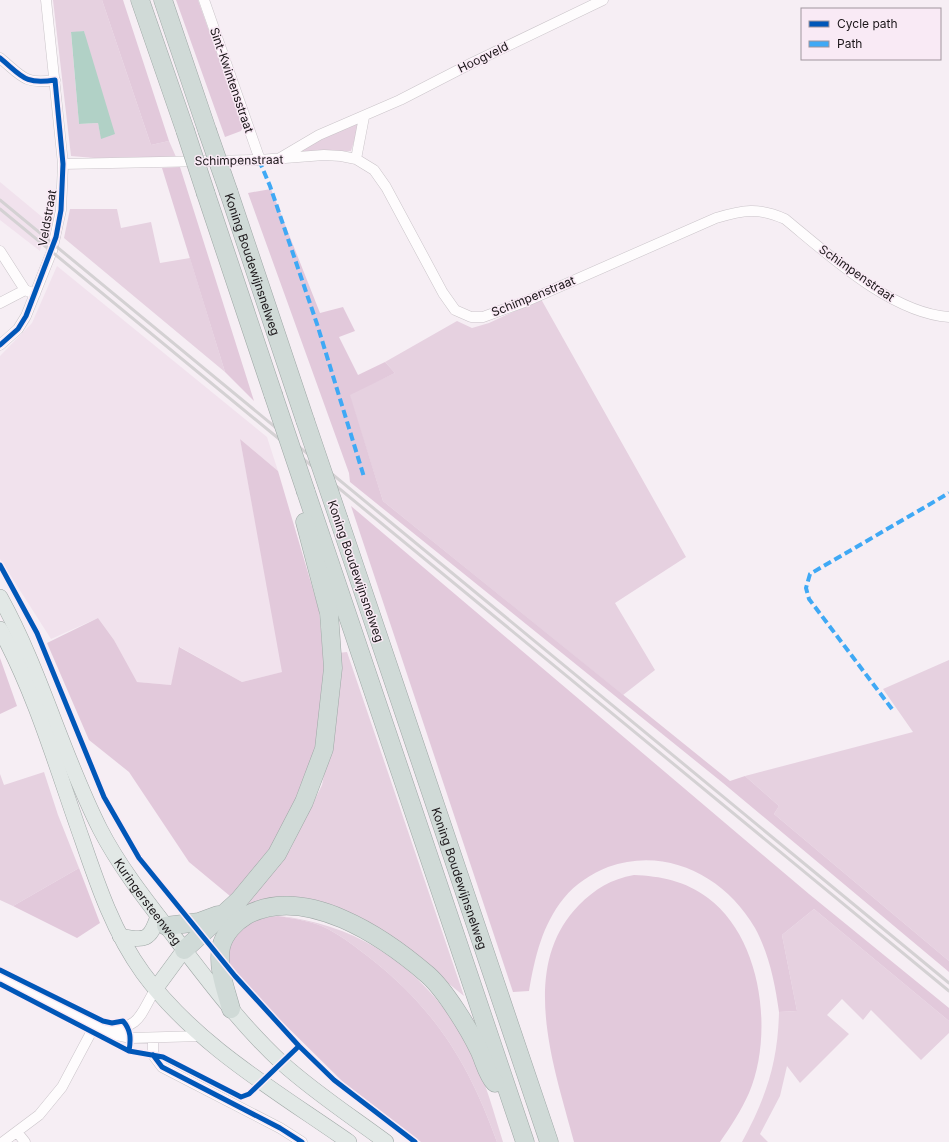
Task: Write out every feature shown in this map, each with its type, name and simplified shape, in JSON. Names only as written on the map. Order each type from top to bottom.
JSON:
[{"type":"highway","name":"Koning Boudewijnsnelweg","points":[[140,0],[525,1142]]},
{"type":"highway","name":"Koning Boudewijnsnelweg","points":[[163,0],[548,1142]]},
{"type":"highway","points":[[184,950],[239,900],[277,854],[304,802],[324,749],[333,668],[329,613],[303,515],[306,492]]},
{"type":"highway","points":[[230,1009],[220,964],[221,946],[229,930],[240,919],[258,909],[278,906],[300,907],[321,912],[349,922],[374,934],[430,977],[462,1018],[479,1049],[492,1080],[510,1097]]},
{"type":"highway","points":[[162,921],[199,922],[222,914]]},
{"type":"main road","name":"Kuringersteenweg","points":[[0,597],[25,646],[80,787],[101,830],[121,864],[162,921],[230,1009],[283,1064],[386,1142]]},
{"type":"main road","points":[[0,629],[27,684],[99,889],[120,936],[143,972],[178,1015],[201,1036],[348,1142]]},
{"type":"main road","points":[[120,936],[138,939],[146,938],[162,921]]},
{"type":"main road","points":[[156,988],[184,950]]},
{"type":"street","name":"Veldstraat","points":[[0,345],[18,329],[26,316],[30,292],[54,244],[61,210],[63,164],[46,0]]},
{"type":"street","name":"Sint-Kwintensstraat","points":[[204,0],[260,160]]},
{"type":"street","name":"Hoogveld","points":[[279,159],[319,135],[364,117],[603,0]]},
{"type":"street","points":[[0,58],[31,82],[38,83],[55,80]]},
{"type":"street","points":[[356,159],[364,117]]},
{"type":"street","name":"Schimpenstraat","points":[[63,164],[260,160],[324,156],[341,156],[356,159],[374,170],[386,187],[443,294],[455,310],[471,317],[483,316],[527,301],[716,218],[741,211],[754,210],[785,219],[864,281],[900,303],[928,314],[949,317]]},
{"type":"street","points":[[0,251],[30,292],[0,303]]},
{"type":"street","points":[[0,976],[111,1034],[123,1037],[153,1038],[201,1036]]},
{"type":"street","points":[[107,1031],[128,1027],[136,1022],[156,988]]},
{"type":"street","points":[[3,1142],[39,1115],[62,1087],[95,1025]]},
{"type":"street","points":[[153,1038],[153,1055],[162,1067],[280,1128],[302,1142]]},
{"type":"street","points":[[17,1132],[25,1142]]},
{"type":"shaded area","points":[[53,0],[102,0],[151,145],[169,141],[176,157],[94,158],[71,156]],"holes":[[[84,31],[101,138],[98,123],[79,124],[71,33]]]},
{"type":"shaded area","points":[[102,0],[123,0],[169,141],[151,145]]},
{"type":"shaded area","points":[[176,0],[198,0],[243,127],[241,131],[225,137]]},
{"type":"shaded area","points":[[84,31],[115,134],[101,139],[98,123],[79,124],[71,32]]},
{"type":"shaded area","points":[[357,124],[359,126],[351,151],[295,153],[328,134]]},
{"type":"shaded area","points":[[180,167],[254,401],[225,372],[162,168]]},
{"type":"shaded area","points":[[0,182],[47,221],[40,251],[0,220]]},
{"type":"shaded area","points":[[271,189],[320,313],[343,307],[355,331],[339,337],[358,375],[385,362],[395,373],[350,395],[383,501],[730,781],[745,776],[779,806],[774,814],[949,961],[949,972],[723,783],[350,482],[349,473],[248,193]]},
{"type":"shaded area","points":[[70,209],[117,209],[121,228],[151,222],[160,263],[190,258],[225,372],[64,238]]},
{"type":"shaded area","points":[[57,266],[267,437],[278,471],[240,439],[283,672],[242,682],[180,647],[171,685],[136,682],[114,640],[98,618],[51,639],[0,559],[0,356],[32,323]]},
{"type":"shaded area","points":[[541,299],[686,557],[615,603],[655,670],[623,695],[383,501],[349,394],[395,373],[385,362],[457,321],[472,328],[489,323]]},
{"type":"shaded area","points":[[240,439],[278,471],[319,610],[325,675],[321,725],[309,771],[278,839],[261,866],[230,896],[189,862],[129,772],[89,740],[47,643],[98,618],[114,640],[137,682],[171,685],[179,647],[242,682],[282,672]]},
{"type":"shaded area","points":[[351,506],[809,894],[949,1008],[949,1021],[814,909],[782,935],[797,1011],[779,1012],[776,990],[768,958],[755,928],[742,910],[728,894],[711,880],[692,870],[672,863],[651,860],[630,861],[608,867],[590,876],[573,888],[556,908],[545,930],[540,942],[529,991],[513,992]]},
{"type":"shaded area","points":[[347,652],[464,996],[402,946],[346,913],[243,909],[290,850],[322,785],[335,721],[338,653]]},
{"type":"shaded area","points":[[0,658],[17,706],[0,714]]},
{"type":"shaded area","points":[[949,660],[949,961],[774,814],[779,806],[745,776],[913,732],[883,689]]},
{"type":"shaded area","points":[[44,772],[58,815],[79,868],[13,906],[0,900],[0,774],[4,785]]},
{"type":"shaded area","points":[[79,868],[100,923],[77,938],[13,906]]},
{"type":"shaded area","points":[[634,875],[672,880],[700,892],[726,915],[741,937],[751,962],[758,988],[761,1016],[761,1043],[757,1069],[746,1100],[720,1142],[574,1142],[558,1083],[546,1020],[545,988],[549,958],[560,930],[579,905],[591,894],[611,882]]},
{"type":"shaded area","points":[[814,909],[949,1021],[949,1033],[921,1060],[871,1010],[863,1020],[842,999],[827,1015],[849,1034],[800,1083],[787,1066],[780,1096],[760,1134],[768,1142],[742,1142],[758,1110],[769,1079],[776,1047],[779,1012],[797,1011],[782,935]]},
{"type":"shaded area","points":[[278,916],[310,921],[340,930],[368,943],[394,960],[418,980],[439,1002],[458,1028],[473,1056],[486,1087],[503,1142],[497,1142],[475,1088],[448,1040],[414,998],[370,958],[334,932],[310,922]]},
{"type":"shaded area","points":[[278,916],[310,922],[334,932],[370,958],[414,998],[448,1040],[462,1063],[475,1088],[497,1142],[421,1142],[343,1082],[265,1005],[225,959],[230,940],[240,928],[259,919]]},
{"type":"railway","points":[[0,200],[949,983]]},
{"type":"railway","points":[[0,209],[949,991]]},
{"type":"marked path","points":[[259,160],[270,186],[317,324],[364,477]]},
{"type":"marked path","points":[[892,709],[809,599],[806,588],[810,574],[949,493]]},
{"type":"cycle path","points":[[0,58],[24,78],[36,81],[55,80],[63,164],[61,210],[56,237],[26,316],[18,329],[0,345]]},
{"type":"cycle path","points":[[0,565],[37,633],[104,797],[139,858],[235,976],[299,1046],[334,1080],[415,1142]]},
{"type":"cycle path","points":[[0,970],[103,1021],[112,1023],[123,1021],[128,1028],[130,1035],[129,1051]]},
{"type":"cycle path","points":[[0,984],[129,1051],[163,1057],[241,1097],[249,1094],[299,1046]]},
{"type":"cycle path","points":[[153,1055],[162,1067],[280,1128],[302,1142]]}]
